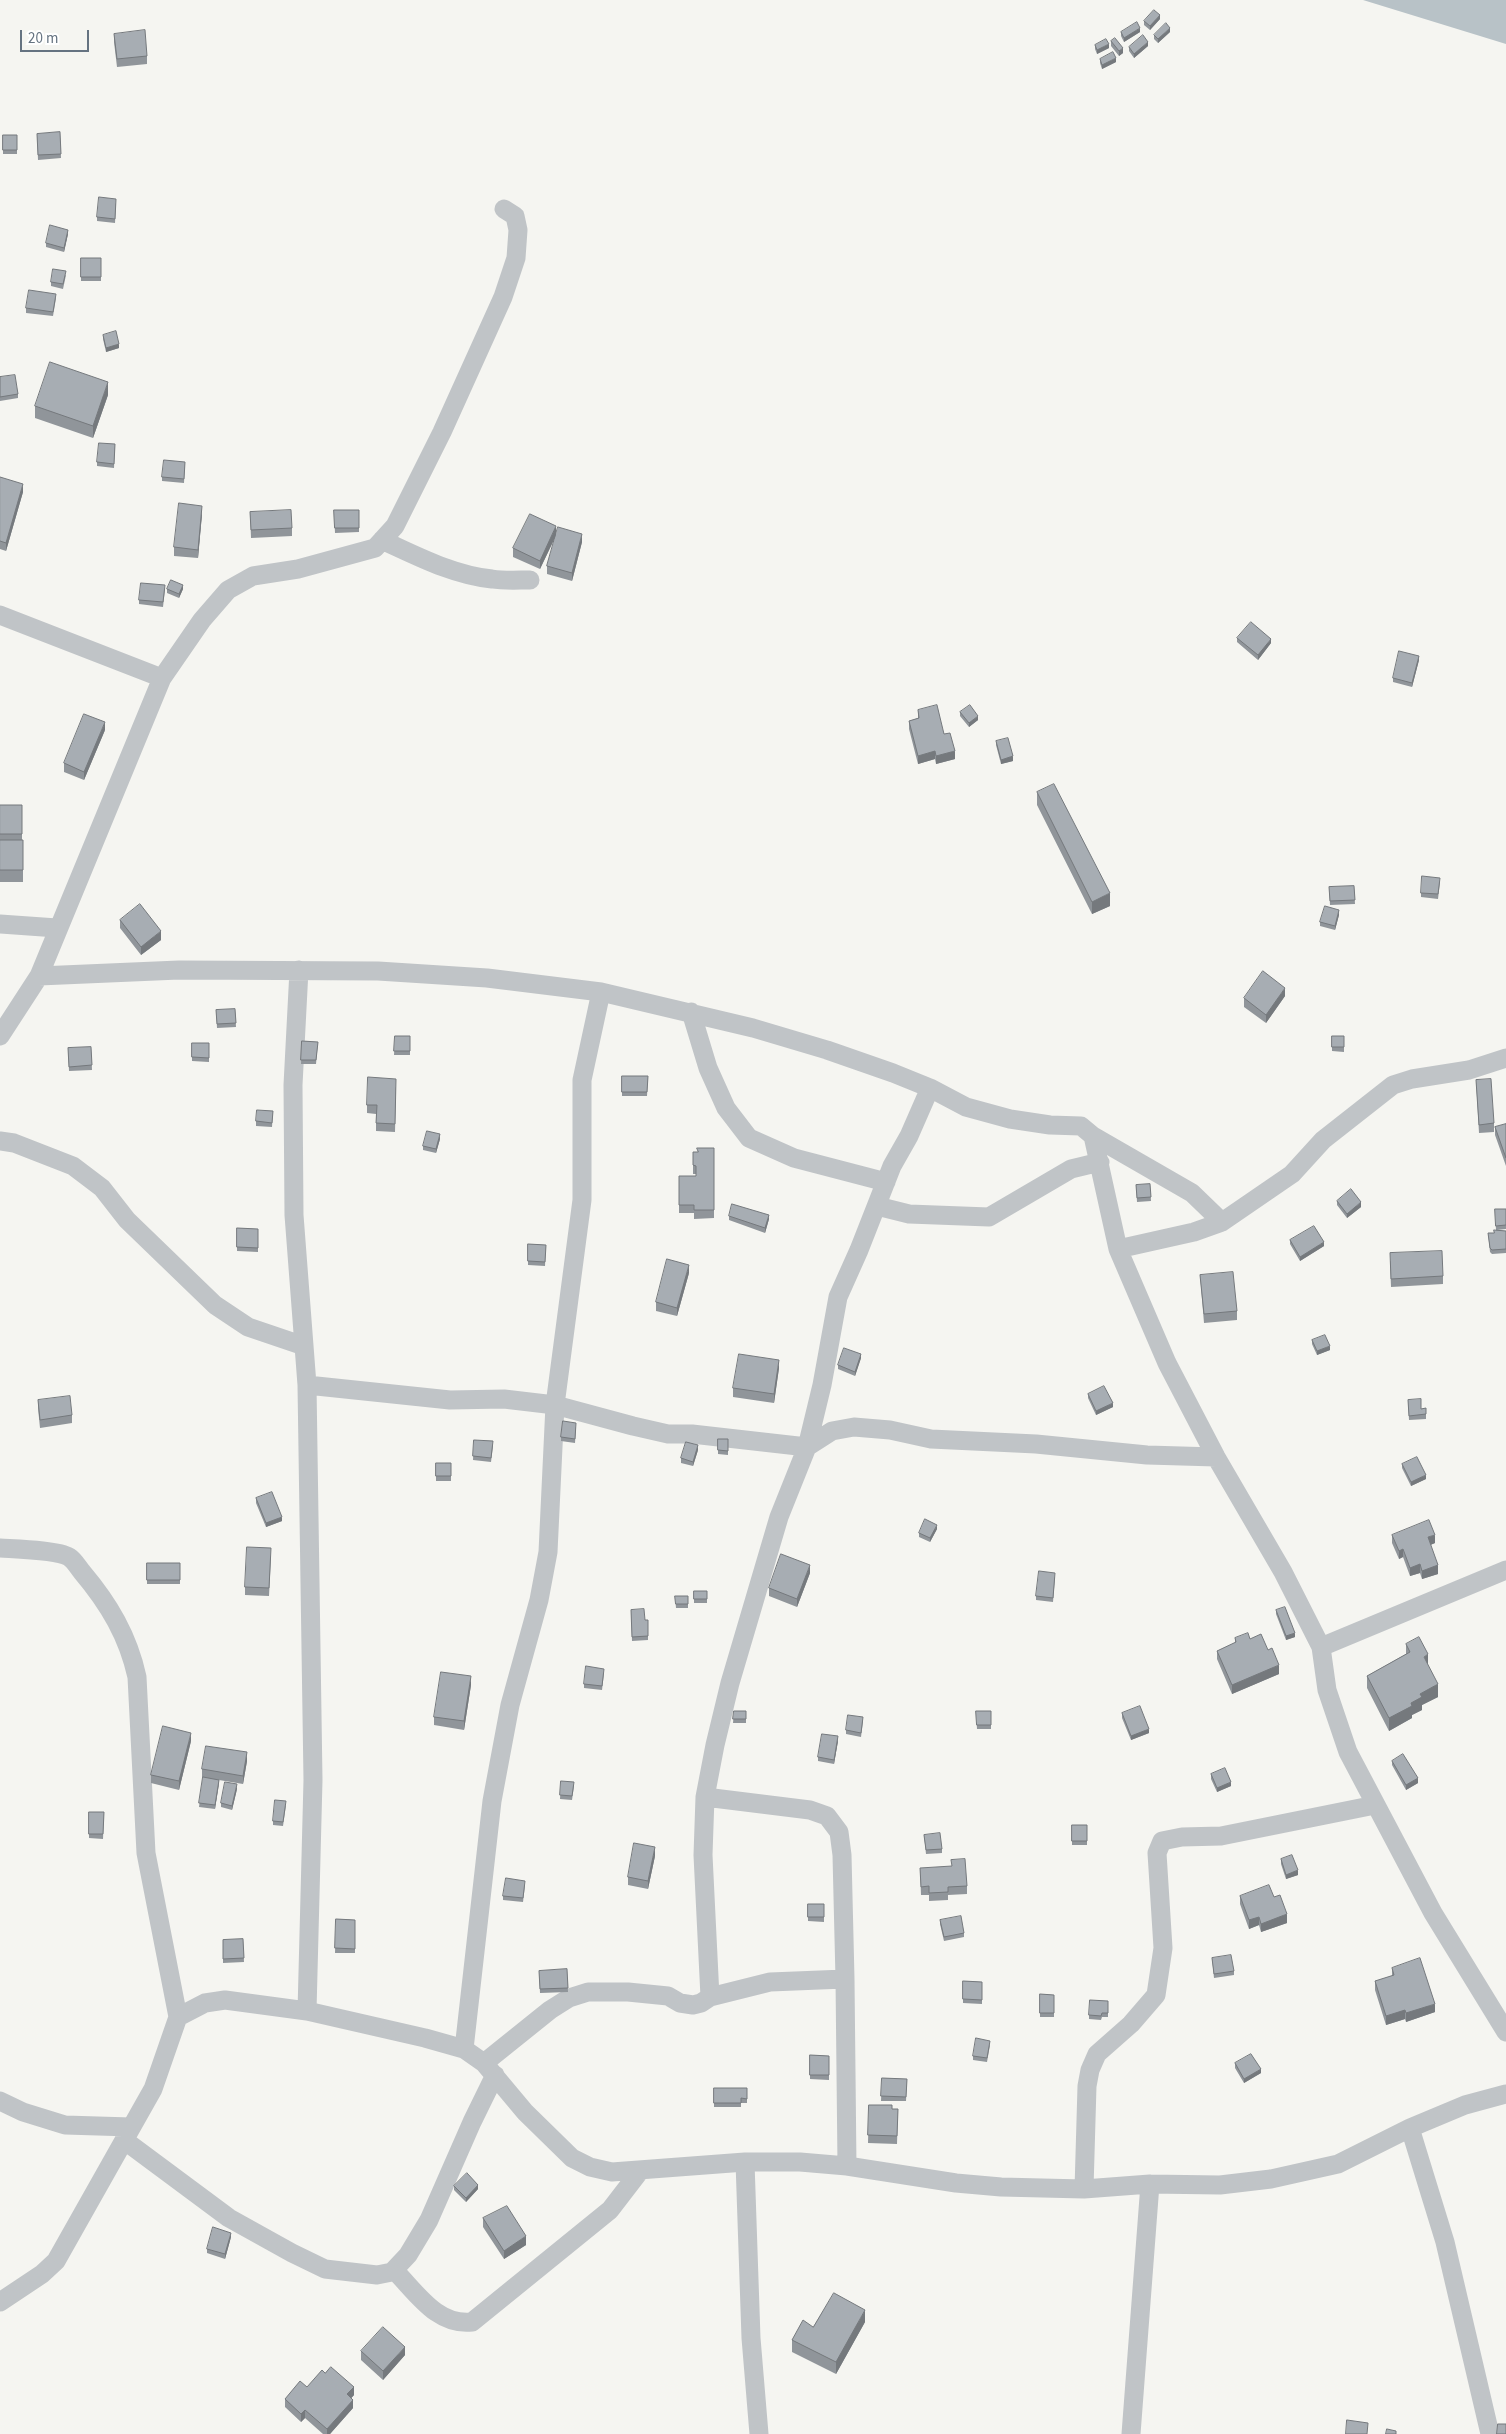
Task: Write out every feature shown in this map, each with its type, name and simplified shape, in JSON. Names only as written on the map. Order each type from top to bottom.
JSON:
[{"type":"street","points":[[0,1036],[39,976],[57,928],[162,678],[202,620],[228,590],[253,576],[298,569],[375,548],[395,526],[417,486],[503,297],[516,258],[518,230],[515,216],[504,209]]},
{"type":"street","points":[[382,540],[426,560],[459,572],[491,579],[530,580]]},
{"type":"street","points":[[0,615],[162,678]]},
{"type":"street","points":[[0,924],[57,928]]},
{"type":"street","points":[[39,976],[179,970],[378,971],[488,978],[601,992],[691,1012],[827,1050],[930,1088],[966,1107],[1010,1119],[1050,1125],[1081,1126],[1093,1136],[1192,1194],[1222,1222]]},
{"type":"street","points":[[299,970],[293,1085],[294,1215],[307,1385],[313,1780],[307,2011]]},
{"type":"street","points":[[464,2049],[492,1801],[510,1705],[539,1600],[548,1552],[555,1405],[582,1200],[582,1080],[601,992]]},
{"type":"street","points":[[691,1012],[708,1068],[726,1108],[749,1138],[794,1158],[886,1182]]},
{"type":"street","points":[[1118,1249],[1194,1232],[1222,1222],[1292,1174],[1323,1140],[1393,1085],[1412,1079],[1469,1070],[1506,1058]]},
{"type":"street","points":[[710,1997],[703,1855],[705,1797],[715,1744],[733,1674],[779,1517],[807,1447],[822,1385],[838,1297],[886,1182],[930,1088]]},
{"type":"street","points":[[1093,1136],[1118,1249],[1167,1363],[1216,1457],[1283,1572],[1321,1647],[1327,1690],[1345,1743],[1375,1805],[1433,1913],[1506,2032]]},
{"type":"street","points":[[0,1141],[14,1143],[74,1166],[102,1188],[127,1220],[215,1305],[248,1327],[304,1346]]},
{"type":"street","points":[[877,1206],[909,1214],[989,1217],[1071,1169],[1100,1162]]},
{"type":"street","points":[[307,1385],[450,1400],[504,1399],[555,1405],[668,1434],[692,1434],[807,1447],[832,1431],[854,1427],[890,1430],[931,1439],[1036,1444],[1147,1455],[1216,1457]]},
{"type":"street","points":[[0,1548],[25,1549],[68,1556],[93,1585],[119,1623],[131,1650],[137,1677],[146,1853],[178,2017],[153,2089],[56,2261],[42,2274],[0,2302]]},
{"type":"street","points":[[1321,1647],[1506,1570]]},
{"type":"street","points":[[705,1797],[810,1810],[828,1816],[839,1832],[842,1855],[846,1978],[847,2166]]},
{"type":"street","points":[[1084,2189],[1087,2086],[1090,2070],[1098,2054],[1131,2024],[1156,1995],[1160,1980],[1163,1948],[1157,1853],[1162,1842],[1182,1837],[1221,1836],[1375,1805]]},
{"type":"street","points":[[0,2101],[23,2112],[65,2125],[128,2133],[229,2218],[325,2269],[377,2275],[394,2270],[408,2255],[429,2220],[472,2122],[490,2069],[550,2010],[569,1998],[582,1994],[628,1992],[668,1996],[687,2005],[701,2003],[710,1997],[770,1982],[846,1978]]},
{"type":"street","points":[[178,2017],[205,2003],[225,2000],[307,2011],[425,2038],[464,2049],[490,2069],[524,2112],[572,2158],[590,2167],[612,2172],[745,2162],[800,2162],[847,2166],[956,2183],[1001,2187],[1084,2189],[1150,2184],[1220,2185],[1270,2179],[1338,2164],[1410,2128],[1465,2105],[1506,2094]]},
{"type":"street","points":[[1410,2128],[1445,2242],[1490,2434]]},
{"type":"street","points":[[745,2162],[751,2338],[759,2434]]},
{"type":"street","points":[[394,2270],[418,2296],[445,2319],[459,2324],[472,2322],[610,2210],[640,2171]]},
{"type":"street","points":[[1131,2434],[1150,2184]]},
{"type":"shaded area","points":[[1363,0],[1506,0],[1506,44]]},
{"type":"building","points":[[1154,10],[1160,15],[1150,26],[1144,21]]},
{"type":"building","points":[[1137,22],[1140,28],[1124,38],[1121,32]]},
{"type":"building","points":[[1166,23],[1170,28],[1158,39],[1154,35]]},
{"type":"building","points":[[145,30],[147,56],[117,59],[114,34]]},
{"type":"building","points":[[1143,35],[1148,42],[1134,54],[1129,47]]},
{"type":"building","points":[[1115,38],[1123,48],[1119,51],[1111,41]]},
{"type":"building","points":[[1106,39],[1109,44],[1097,50],[1095,45]]},
{"type":"building","points":[[1113,52],[1116,58],[1102,65],[1100,59]]},
{"type":"building","points":[[60,132],[61,154],[38,155],[37,134]]},
{"type":"building","points":[[3,135],[17,135],[17,150],[3,150]]},
{"type":"building","points":[[99,197],[116,199],[115,219],[97,217]]},
{"type":"building","points":[[50,225],[68,230],[64,248],[46,243]]},
{"type":"building","points":[[81,258],[101,258],[101,277],[81,277]]},
{"type":"building","points":[[53,269],[66,271],[63,284],[51,282]]},
{"type":"building","points":[[29,290],[56,294],[53,312],[26,308]]},
{"type":"building","points":[[116,331],[119,344],[106,348],[103,335]]},
{"type":"building","points":[[50,362],[108,382],[93,426],[35,406]]},
{"type":"building","points":[[15,375],[18,394],[0,397],[0,377]]},
{"type":"building","points":[[99,443],[115,444],[114,464],[97,462]]},
{"type":"building","points":[[164,460],[185,462],[184,479],[162,477]]},
{"type":"building","points":[[0,477],[23,484],[6,543],[0,541]]},
{"type":"building","points":[[179,503],[202,506],[198,550],[174,547]]},
{"type":"building","points":[[291,510],[292,528],[251,530],[250,512]]},
{"type":"building","points":[[334,510],[359,510],[359,528],[335,528]]},
{"type":"building","points":[[530,514],[556,526],[540,561],[513,548]]},
{"type":"building","points":[[558,527],[582,534],[572,573],[547,566]]},
{"type":"building","points":[[171,580],[183,585],[179,594],[167,589]]},
{"type":"building","points":[[141,583],[165,585],[163,602],[139,600]]},
{"type":"building","points":[[1251,622],[1271,639],[1258,655],[1237,638]]},
{"type":"building","points":[[1399,651],[1419,656],[1412,683],[1393,678]]},
{"type":"building","points":[[937,705],[944,734],[950,733],[955,751],[936,756],[935,751],[918,756],[909,721],[919,718],[918,710]]},
{"type":"building","points":[[970,705],[978,716],[969,723],[960,712]]},
{"type":"building","points":[[84,714],[105,722],[84,772],[64,763]]},
{"type":"building","points":[[1008,738],[1013,756],[1001,760],[996,741]]},
{"type":"building","points":[[1054,784],[1110,893],[1092,902],[1037,792]]},
{"type":"building","points":[[0,805],[22,805],[22,834],[0,834]]},
{"type":"building","points":[[0,840],[23,840],[23,870],[0,870]]},
{"type":"building","points":[[1422,876],[1440,878],[1438,894],[1421,893]]},
{"type":"building","points":[[1354,886],[1355,900],[1330,901],[1329,887]]},
{"type":"building","points":[[140,904],[161,931],[141,947],[120,920]]},
{"type":"building","points":[[1325,906],[1339,910],[1335,926],[1320,922]]},
{"type":"building","points":[[1263,971],[1285,988],[1266,1015],[1244,998]]},
{"type":"building","points":[[235,1009],[236,1023],[217,1024],[216,1010]]},
{"type":"building","points":[[395,1036],[410,1036],[410,1051],[394,1051]]},
{"type":"building","points":[[1332,1036],[1344,1036],[1344,1047],[1332,1047]]},
{"type":"building","points":[[302,1041],[318,1042],[316,1060],[301,1060]]},
{"type":"building","points":[[192,1043],[209,1043],[209,1058],[192,1057]]},
{"type":"building","points":[[91,1047],[92,1065],[69,1067],[68,1048]]},
{"type":"building","points":[[622,1076],[648,1076],[647,1092],[622,1092]]},
{"type":"building","points":[[368,1077],[396,1079],[395,1124],[376,1123],[377,1105],[367,1105]]},
{"type":"building","points":[[1491,1079],[1494,1123],[1479,1125],[1476,1080]]},
{"type":"building","points":[[257,1110],[273,1111],[272,1123],[256,1121]]},
{"type":"building","points":[[1506,1124],[1506,1158],[1495,1127]]},
{"type":"building","points":[[427,1131],[440,1134],[436,1149],[423,1146]]},
{"type":"building","points":[[697,1148],[714,1148],[714,1210],[694,1210],[694,1205],[679,1205],[679,1176],[696,1176],[696,1166],[693,1165],[693,1152],[698,1152]]},
{"type":"building","points":[[1150,1184],[1151,1197],[1137,1198],[1136,1185]]},
{"type":"building","points":[[1351,1189],[1361,1202],[1347,1214],[1337,1201]]},
{"type":"building","points":[[732,1204],[769,1215],[765,1228],[729,1216]]},
{"type":"building","points":[[1495,1209],[1506,1209],[1506,1225],[1496,1226]]},
{"type":"building","points":[[1314,1226],[1324,1242],[1300,1257],[1290,1240]]},
{"type":"building","points":[[237,1228],[258,1229],[258,1248],[237,1247]]},
{"type":"building","points":[[1494,1230],[1506,1231],[1506,1249],[1492,1250],[1490,1248],[1488,1233],[1494,1233]]},
{"type":"building","points":[[528,1244],[546,1245],[545,1262],[528,1261]]},
{"type":"building","points":[[1442,1251],[1443,1276],[1391,1279],[1390,1253]]},
{"type":"building","points":[[667,1259],[689,1265],[677,1308],[656,1302]]},
{"type":"building","points":[[1233,1272],[1237,1311],[1204,1314],[1200,1275]]},
{"type":"building","points":[[1325,1335],[1330,1346],[1317,1351],[1312,1340]]},
{"type":"building","points":[[844,1348],[861,1354],[855,1372],[838,1365]]},
{"type":"building","points":[[739,1354],[779,1360],[774,1394],[733,1388]]},
{"type":"building","points":[[1104,1386],[1113,1403],[1096,1411],[1088,1394]]},
{"type":"building","points":[[70,1396],[72,1415],[40,1420],[38,1400]]},
{"type":"building","points":[[1421,1399],[1421,1409],[1426,1408],[1426,1414],[1409,1416],[1408,1400]]},
{"type":"building","points":[[563,1421],[576,1423],[575,1439],[561,1437]]},
{"type":"building","points":[[718,1439],[728,1439],[728,1451],[718,1450]]},
{"type":"building","points":[[474,1440],[493,1441],[491,1458],[473,1456]]},
{"type":"building","points":[[686,1442],[698,1445],[693,1462],[681,1458]]},
{"type":"building","points":[[1417,1457],[1426,1475],[1411,1482],[1402,1464]]},
{"type":"building","points":[[436,1463],[451,1463],[451,1476],[436,1476]]},
{"type":"building","points":[[272,1492],[282,1517],[266,1523],[256,1498]]},
{"type":"building","points":[[925,1519],[937,1525],[930,1538],[919,1533]]},
{"type":"building","points":[[1429,1520],[1435,1535],[1428,1537],[1438,1565],[1422,1571],[1420,1564],[1410,1568],[1403,1549],[1399,1551],[1392,1535]]},
{"type":"building","points":[[247,1547],[271,1548],[269,1588],[245,1587]]},
{"type":"building","points":[[781,1554],[810,1565],[797,1599],[769,1588]]},
{"type":"building","points":[[147,1563],[180,1563],[180,1580],[147,1580]]},
{"type":"building","points":[[1039,1571],[1055,1573],[1053,1598],[1036,1596]]},
{"type":"building","points":[[694,1591],[707,1591],[707,1599],[694,1599]]},
{"type":"building","points":[[675,1596],[688,1596],[688,1604],[676,1604]]},
{"type":"building","points":[[1285,1607],[1295,1633],[1286,1636],[1276,1610]]},
{"type":"building","points":[[644,1609],[645,1620],[648,1620],[648,1636],[632,1637],[631,1610]]},
{"type":"building","points":[[1248,1633],[1250,1639],[1261,1634],[1268,1650],[1272,1648],[1279,1665],[1232,1685],[1217,1651],[1236,1642],[1235,1638]]},
{"type":"building","points":[[1419,1637],[1428,1654],[1424,1657],[1438,1684],[1420,1694],[1422,1697],[1411,1703],[1412,1706],[1389,1718],[1367,1676],[1410,1652],[1406,1644]]},
{"type":"building","points":[[586,1666],[604,1669],[602,1686],[584,1684]]},
{"type":"building","points":[[441,1672],[471,1676],[464,1721],[434,1717]]},
{"type":"building","points":[[1140,1706],[1149,1729],[1131,1736],[1122,1713]]},
{"type":"building","points":[[734,1711],[746,1711],[746,1719],[733,1719]]},
{"type":"building","points":[[976,1711],[991,1711],[991,1725],[977,1725]]},
{"type":"building","points":[[848,1715],[863,1717],[861,1733],[846,1730]]},
{"type":"building","points":[[163,1726],[191,1733],[179,1781],[151,1775]]},
{"type":"building","points":[[822,1734],[838,1736],[834,1760],[818,1757]]},
{"type":"building","points":[[206,1746],[247,1752],[243,1776],[202,1769]]},
{"type":"building","points":[[1403,1754],[1418,1778],[1406,1785],[1392,1761]]},
{"type":"building","points":[[1225,1768],[1231,1782],[1217,1788],[1211,1774]]},
{"type":"building","points":[[203,1777],[219,1780],[215,1805],[199,1803]]},
{"type":"building","points":[[561,1781],[574,1782],[572,1796],[560,1795]]},
{"type":"building","points":[[225,1782],[237,1784],[232,1806],[221,1803]]},
{"type":"building","points":[[275,1800],[286,1801],[283,1822],[273,1821]]},
{"type":"building","points":[[89,1812],[104,1812],[103,1834],[89,1834]]},
{"type":"building","points":[[1072,1825],[1087,1825],[1087,1841],[1072,1841]]},
{"type":"building","points":[[940,1833],[942,1849],[926,1850],[924,1835]]},
{"type":"building","points":[[634,1843],[655,1847],[648,1881],[628,1877]]},
{"type":"building","points":[[1292,1855],[1298,1870],[1286,1875],[1281,1859]]},
{"type":"building","points":[[965,1859],[967,1886],[948,1887],[948,1892],[929,1893],[929,1886],[921,1887],[920,1868],[952,1866],[951,1860]]},
{"type":"building","points":[[506,1878],[525,1881],[523,1898],[503,1896]]},
{"type":"building","points":[[1269,1885],[1274,1897],[1280,1895],[1287,1914],[1261,1924],[1259,1917],[1249,1920],[1240,1896]]},
{"type":"building","points":[[808,1904],[824,1904],[824,1917],[808,1917]]},
{"type":"building","points":[[961,1916],[964,1933],[944,1937],[940,1920]]},
{"type":"building","points":[[336,1919],[355,1920],[355,1949],[335,1948]]},
{"type":"building","points":[[243,1939],[244,1958],[223,1959],[223,1940]]},
{"type":"building","points":[[1231,1955],[1234,1971],[1214,1974],[1212,1958]]},
{"type":"building","points":[[1420,1958],[1435,2004],[1406,2013],[1405,2010],[1386,2016],[1375,1981],[1394,1975],[1392,1968]]},
{"type":"building","points":[[567,1969],[568,1988],[540,1989],[539,1971]]},
{"type":"building","points":[[963,1981],[982,1982],[982,2000],[963,1999]]},
{"type":"building","points":[[1040,1994],[1054,1995],[1054,2013],[1040,2013]]},
{"type":"building","points":[[1090,2000],[1108,2001],[1108,2013],[1102,2013],[1101,2016],[1089,2015]]},
{"type":"building","points":[[976,2038],[990,2041],[987,2058],[973,2056]]},
{"type":"building","points":[[1251,2054],[1261,2069],[1244,2079],[1235,2063]]},
{"type":"building","points":[[810,2055],[829,2056],[829,2075],[810,2075]]},
{"type":"building","points":[[882,2078],[907,2079],[906,2097],[881,2096]]},
{"type":"building","points":[[714,2088],[747,2088],[747,2099],[741,2098],[741,2103],[714,2103]]},
{"type":"building","points":[[869,2105],[892,2105],[892,2109],[898,2109],[897,2136],[868,2135]]},
{"type":"building","points":[[467,2173],[478,2185],[466,2198],[454,2186]]},
{"type":"building","points":[[507,2206],[526,2236],[504,2251],[483,2218]]},
{"type":"building","points":[[213,2227],[231,2233],[225,2254],[207,2249]]},
{"type":"building","points":[[834,2293],[865,2310],[836,2362],[792,2340],[803,2320],[813,2327]]},
{"type":"building","points":[[383,2327],[405,2347],[383,2371],[361,2351]]},
{"type":"building","points":[[331,2367],[354,2387],[347,2394],[353,2400],[327,2429],[305,2410],[301,2414],[285,2399],[300,2381],[307,2387],[322,2370],[325,2373]]},
{"type":"building","points":[[1347,2420],[1368,2423],[1367,2434],[1346,2434]]},
{"type":"building","points":[[1498,2424],[1506,2424],[1506,2434],[1497,2434]]},
{"type":"building","points":[[1387,2429],[1396,2431],[1396,2434],[1386,2434]]}]
